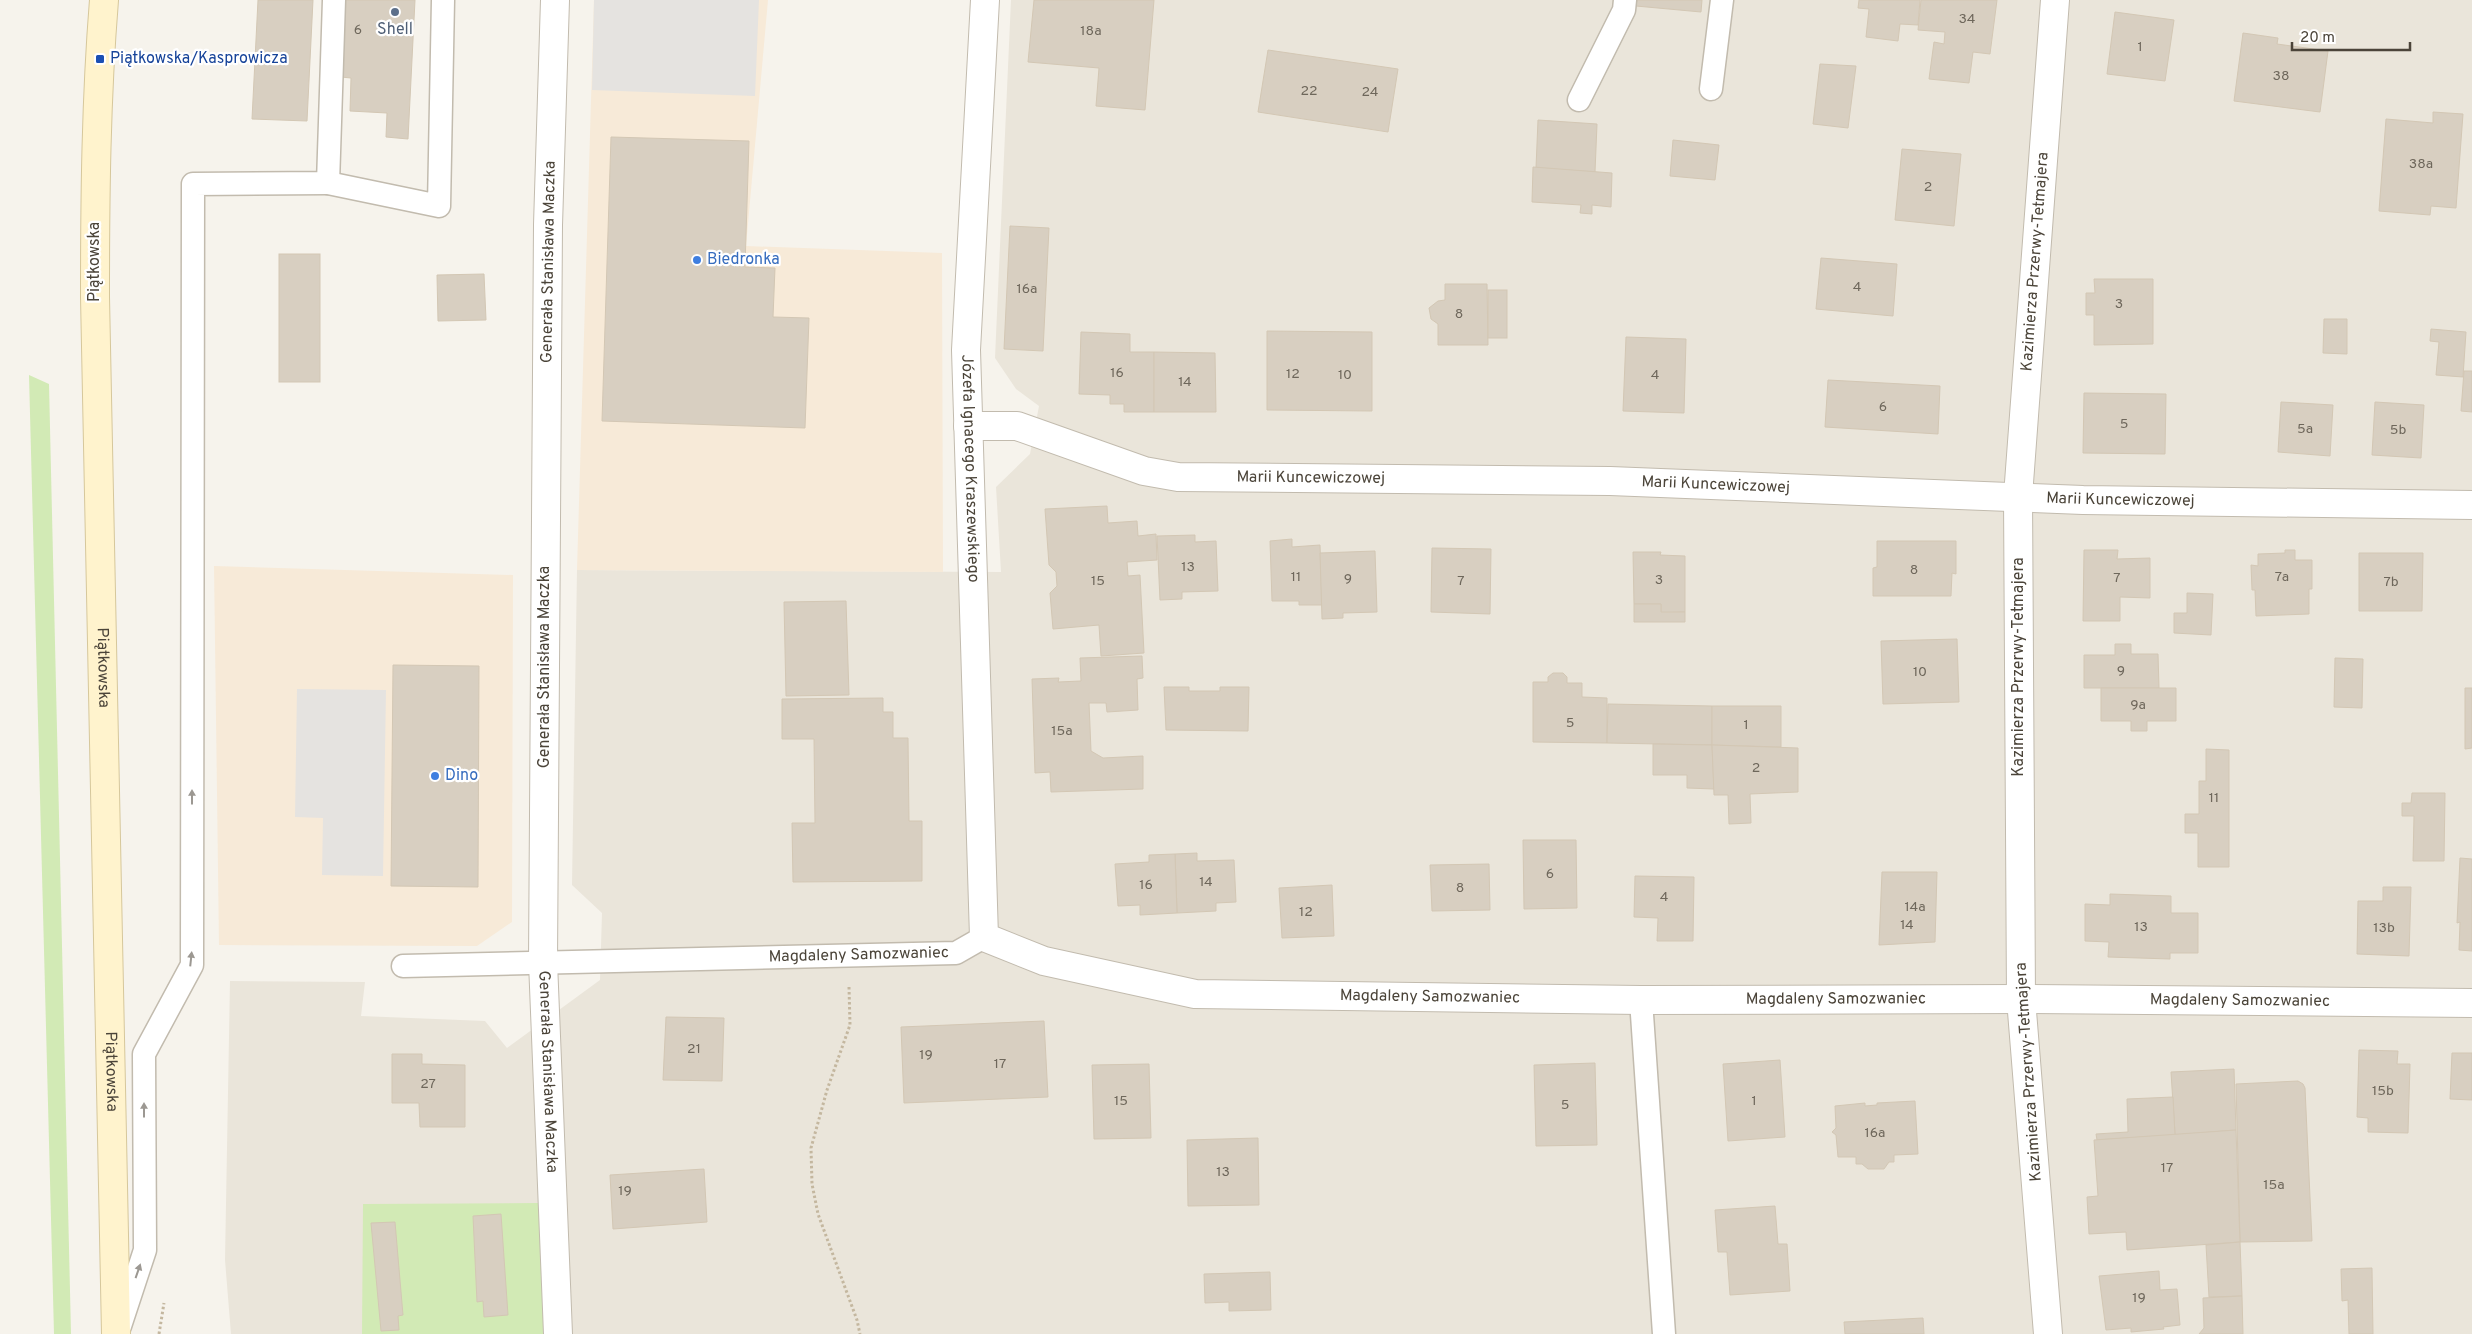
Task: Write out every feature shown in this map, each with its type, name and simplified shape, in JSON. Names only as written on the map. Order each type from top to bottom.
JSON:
[{"type":"main road","name":"Piątkowska","points":[[104,0],[95,186],[95,296],[116,1334]]},
{"type":"street","name":"Generała Stanisława Maczka","points":[[555,0],[548,225],[543,962],[558,1334]]},
{"type":"street","name":"Józefa Ignacego Kraszewskiego","points":[[984,937],[966,350],[985,0]]},
{"type":"street","name":"Kazimierza Przerwy-Tetmajera","points":[[2048,1334],[2021,999],[2018,496],[2055,0]]},
{"type":"street","name":"Marii Kuncewiczowej","points":[[968,426],[1017,426],[1144,471],[1178,477],[1610,481],[2083,500],[2472,505]]},
{"type":"street","name":"Magdaleny Samozwaniec","points":[[984,937],[1044,960],[1195,994],[1641,1000],[2021,999],[2472,1004]]},
{"type":"lane","points":[[328,183],[334,0]]},
{"type":"lane","points":[[116,1334],[145,1250],[144,1054],[192,964],[193,184],[328,183],[438,206],[443,0]]},
{"type":"lane","points":[[1579,100],[1624,10],[1625,0]]},
{"type":"lane","points":[[1712,88],[1722,0]]},
{"type":"lane","name":"Magdaleny Samozwaniec","points":[[402,966],[956,953],[984,937]]},
{"type":"lane","points":[[1641,1000],[1664,1334]]},
{"type":"path","points":[[848,956],[850,1025],[827,1090],[811,1148],[812,1175],[818,1214],[857,1320],[860,1334]]},
{"type":"shaded area","points":[[594,0],[768,0],[746,246],[942,253],[943,572],[577,570]]},
{"type":"shaded area","points":[[594,0],[759,0],[755,96],[592,90]]},
{"type":"shaded area","points":[[1011,0],[2472,0],[2472,1334],[231,1334],[225,1260],[230,981],[365,982],[361,1016],[485,1021],[507,1048],[600,980],[602,913],[572,885],[577,570],[1001,572],[996,487],[1030,454],[1039,406],[1016,389],[995,358]]},
{"type":"shaded area","points":[[214,566],[513,575],[512,922],[477,946],[219,945]]},
{"type":"shaded area","points":[[297,689],[386,690],[383,876],[322,875],[323,818],[295,817]]},
{"type":"green space","points":[[29,375],[49,384],[71,1334],[54,1334]]},
{"type":"green space","points":[[539,1203],[545,1334],[362,1334],[363,1204]]},
{"type":"building","points":[[258,0],[313,0],[307,121],[252,119]]},
{"type":"building","points":[[344,0],[415,0],[408,139],[386,137],[387,113],[350,111],[351,78],[341,77]]},
{"type":"building","points":[[1034,0],[1154,0],[1145,110],[1096,106],[1099,68],[1028,62]]},
{"type":"building","points":[[1637,0],[1702,0],[1701,12],[1636,6]]},
{"type":"building","points":[[1859,0],[1920,0],[1918,25],[1900,24],[1898,41],[1866,37],[1869,9],[1858,8]]},
{"type":"building","points":[[1921,0],[1997,0],[1990,54],[1973,52],[1969,83],[1929,79],[1934,42],[1944,44],[1945,32],[1918,30]]},
{"type":"building","points":[[2115,12],[2174,20],[2165,81],[2107,74]]},
{"type":"building","points":[[2243,33],[2278,38],[2277,44],[2328,51],[2320,112],[2234,101]]},
{"type":"building","points":[[1268,50],[1398,69],[1388,132],[1258,112]]},
{"type":"building","points":[[1820,64],[1856,66],[1848,128],[1813,124]]},
{"type":"building","points":[[2433,112],[2463,114],[2456,208],[2431,206],[2430,215],[2379,211],[2386,119],[2433,123]]},
{"type":"building","points":[[1538,120],[1597,124],[1595,172],[1536,168]]},
{"type":"building","points":[[611,137],[749,141],[745,267],[775,268],[773,317],[809,318],[805,428],[602,421]]},
{"type":"building","points":[[1673,140],[1719,145],[1715,180],[1670,176]]},
{"type":"building","points":[[1902,149],[1961,154],[1954,226],[1895,220]]},
{"type":"building","points":[[1533,167],[1612,173],[1611,207],[1592,205],[1592,214],[1580,213],[1581,205],[1532,202]]},
{"type":"building","points":[[1010,226],[1049,228],[1043,351],[1004,349]]},
{"type":"building","points":[[279,254],[320,254],[320,382],[279,382]]},
{"type":"building","points":[[1821,258],[1897,264],[1893,316],[1816,309]]},
{"type":"building","points":[[484,274],[486,320],[438,321],[437,275]]},
{"type":"building","points":[[2094,279],[2153,279],[2153,344],[2094,345],[2094,315],[2086,315],[2086,293],[2095,293]]},
{"type":"building","points":[[1445,284],[1487,284],[1488,345],[1438,345],[1438,324],[1431,319],[1429,308],[1438,301],[1445,300]]},
{"type":"building","points":[[1488,290],[1507,290],[1507,338],[1488,338]]},
{"type":"building","points":[[2324,319],[2347,319],[2347,354],[2323,353]]},
{"type":"building","points":[[2431,329],[2466,332],[2463,377],[2436,375],[2439,342],[2430,341]]},
{"type":"building","points":[[1267,331],[1372,332],[1372,411],[1267,410]]},
{"type":"building","points":[[1081,332],[1130,334],[1130,352],[1154,352],[1154,412],[1124,412],[1124,404],[1110,404],[1110,395],[1079,394]]},
{"type":"building","points":[[1626,337],[1686,339],[1684,413],[1623,411]]},
{"type":"building","points":[[1154,352],[1215,353],[1216,412],[1154,412]]},
{"type":"building","points":[[2464,371],[2472,371],[2472,412],[2461,411]]},
{"type":"building","points":[[1828,380],[1940,386],[1938,434],[1825,427]]},
{"type":"building","points":[[2084,393],[2166,394],[2165,454],[2083,453]]},
{"type":"building","points":[[2281,402],[2333,405],[2330,456],[2278,452]]},
{"type":"building","points":[[2375,402],[2424,405],[2421,458],[2372,455]]},
{"type":"building","points":[[1107,506],[1108,523],[1137,521],[1138,536],[1156,534],[1157,560],[1127,562],[1128,576],[1140,575],[1144,653],[1101,656],[1099,625],[1053,629],[1050,593],[1057,586],[1056,572],[1049,565],[1045,509]]},
{"type":"building","points":[[1195,535],[1195,542],[1216,541],[1218,591],[1182,592],[1182,599],[1160,600],[1157,536]]},
{"type":"building","points":[[1292,539],[1292,547],[1320,545],[1322,605],[1299,605],[1299,601],[1272,601],[1270,541]]},
{"type":"building","points":[[1877,541],[1956,541],[1956,574],[1952,573],[1951,596],[1873,596],[1873,568],[1877,567]]},
{"type":"building","points":[[1432,548],[1491,549],[1490,614],[1431,612]]},
{"type":"building","points":[[2084,550],[2118,550],[2117,559],[2150,558],[2150,598],[2120,597],[2120,621],[2083,621]]},
{"type":"building","points":[[2285,550],[2295,550],[2295,560],[2312,560],[2312,589],[2309,589],[2309,614],[2256,616],[2255,590],[2252,590],[2251,565],[2258,566],[2258,554],[2285,553]]},
{"type":"building","points":[[1375,551],[1377,612],[1343,613],[1343,618],[1322,619],[1320,553]]},
{"type":"building","points":[[1633,552],[1661,552],[1660,555],[1685,556],[1685,612],[1661,613],[1661,604],[1634,604]]},
{"type":"building","points":[[2359,553],[2423,553],[2422,611],[2359,611]]},
{"type":"building","points":[[2187,593],[2213,594],[2211,635],[2174,633],[2174,613],[2187,613]]},
{"type":"building","points":[[846,601],[849,695],[786,696],[784,602]]},
{"type":"building","points":[[1634,604],[1661,604],[1661,612],[1685,612],[1685,622],[1634,622]]},
{"type":"building","points":[[1957,639],[1959,702],[1883,704],[1881,641]]},
{"type":"building","points":[[2115,644],[2131,644],[2131,654],[2158,654],[2159,688],[2084,688],[2084,655],[2115,655]]},
{"type":"building","points":[[1142,656],[1143,678],[1137,679],[1138,710],[1107,712],[1106,703],[1089,703],[1091,751],[1103,758],[1143,756],[1143,789],[1051,792],[1050,772],[1035,773],[1032,679],[1059,678],[1058,682],[1081,681],[1080,658]]},
{"type":"building","points":[[2335,658],[2363,659],[2362,708],[2334,707]]},
{"type":"building","name":"Dino","points":[[393,665],[479,666],[478,887],[391,886]]},
{"type":"building","points":[[1553,673],[1563,673],[1567,677],[1567,683],[1582,683],[1582,697],[1607,698],[1607,743],[1533,742],[1533,682],[1548,682],[1548,677]]},
{"type":"building","points":[[1164,687],[1189,687],[1189,691],[1220,691],[1220,687],[1249,687],[1248,731],[1166,730]]},
{"type":"building","points":[[2101,688],[2176,688],[2176,721],[2147,721],[2147,731],[2131,731],[2131,721],[2101,721]]},
{"type":"building","points":[[2465,688],[2472,688],[2472,748],[2465,749]]},
{"type":"building","points":[[883,698],[883,712],[893,712],[893,738],[908,738],[909,821],[922,821],[922,881],[793,882],[792,823],[815,823],[814,739],[782,739],[782,699]]},
{"type":"building","points":[[1608,704],[1712,706],[1712,745],[1607,743]]},
{"type":"building","points":[[1712,706],[1781,706],[1781,747],[1712,745]]},
{"type":"building","points":[[1653,744],[1712,745],[1714,789],[1687,788],[1687,775],[1653,775]]},
{"type":"building","points":[[1712,745],[1798,748],[1798,792],[1750,794],[1751,823],[1729,824],[1728,795],[1714,795]]},
{"type":"building","points":[[2206,749],[2229,750],[2229,867],[2198,867],[2198,833],[2185,833],[2185,814],[2199,814],[2199,781],[2206,781]]},
{"type":"building","points":[[2412,793],[2445,793],[2444,861],[2413,861],[2414,816],[2402,816],[2402,803],[2411,803]]},
{"type":"building","points":[[1523,840],[1576,840],[1577,908],[1524,909]]},
{"type":"building","points":[[1197,853],[1197,861],[1234,860],[1236,902],[1216,903],[1216,911],[1177,913],[1175,854]]},
{"type":"building","points":[[1175,854],[1177,913],[1140,915],[1140,905],[1118,906],[1115,864],[1149,862],[1149,855]]},
{"type":"building","points":[[2460,858],[2472,859],[2472,951],[2459,950],[2460,922],[2457,923]]},
{"type":"building","points":[[1489,864],[1490,910],[1432,911],[1430,865]]},
{"type":"building","points":[[1882,872],[1937,872],[1935,942],[1879,945]]},
{"type":"building","points":[[1635,876],[1694,877],[1693,941],[1657,941],[1658,918],[1634,917]]},
{"type":"building","points":[[1332,885],[1334,936],[1282,938],[1279,888]]},
{"type":"building","points":[[2383,887],[2411,887],[2409,956],[2357,954],[2358,901],[2383,901]]},
{"type":"building","points":[[2110,894],[2171,896],[2171,913],[2198,913],[2198,953],[2170,953],[2170,959],[2108,957],[2109,942],[2085,941],[2085,904],[2110,905]]},
{"type":"building","points":[[666,1017],[724,1018],[722,1081],[663,1080]]},
{"type":"building","points":[[1044,1021],[1048,1097],[904,1103],[901,1027]]},
{"type":"building","points":[[2359,1050],[2398,1051],[2397,1064],[2410,1064],[2408,1133],[2368,1132],[2368,1118],[2357,1117]]},
{"type":"building","points":[[2452,1053],[2472,1053],[2472,1100],[2450,1099]]},
{"type":"building","points":[[392,1054],[422,1054],[422,1064],[465,1065],[465,1127],[420,1127],[419,1103],[392,1103]]},
{"type":"building","points":[[1780,1060],[1785,1137],[1728,1141],[1723,1064]]},
{"type":"building","points":[[1595,1063],[1597,1145],[1536,1146],[1534,1065]]},
{"type":"building","points":[[1149,1064],[1151,1138],[1094,1139],[1092,1065]]},
{"type":"building","points":[[2234,1069],[2236,1130],[2175,1135],[2171,1072]]},
{"type":"building","points":[[2298,1081],[2305,1088],[2312,1241],[2240,1242],[2236,1084]]},
{"type":"building","points":[[2173,1097],[2175,1135],[2097,1140],[2096,1134],[2128,1132],[2127,1099]]},
{"type":"building","points":[[1915,1101],[1918,1154],[1894,1155],[1894,1162],[1889,1162],[1884,1169],[1868,1169],[1862,1164],[1856,1164],[1856,1157],[1838,1157],[1836,1135],[1832,1132],[1836,1128],[1835,1106],[1865,1103],[1865,1106],[1877,1105],[1877,1103]]},
{"type":"building","points":[[2236,1130],[2240,1242],[2127,1250],[2126,1232],[2089,1234],[2087,1197],[2098,1196],[2094,1140]]},
{"type":"building","points":[[1258,1138],[1259,1205],[1188,1206],[1187,1140]]},
{"type":"building","points":[[704,1169],[707,1222],[613,1229],[610,1175]]},
{"type":"building","points":[[1775,1206],[1778,1244],[1787,1244],[1790,1291],[1730,1295],[1727,1252],[1718,1252],[1715,1210]]},
{"type":"building","points":[[501,1214],[508,1315],[484,1317],[483,1301],[477,1302],[473,1216]]},
{"type":"building","points":[[395,1222],[403,1315],[398,1316],[399,1330],[381,1331],[371,1223]]},
{"type":"building","points":[[2240,1242],[2242,1296],[2209,1297],[2206,1245]]},
{"type":"building","points":[[2372,1268],[2373,1334],[2349,1334],[2348,1300],[2342,1301],[2341,1269]]},
{"type":"building","points":[[2159,1271],[2160,1290],[2177,1289],[2180,1325],[2163,1327],[2164,1329],[2131,1332],[2131,1328],[2106,1330],[2099,1276]]},
{"type":"building","points":[[1270,1272],[1271,1310],[1229,1311],[1229,1302],[1205,1303],[1204,1274]]},
{"type":"building","points":[[2242,1296],[2243,1334],[2199,1334],[2204,1328],[2203,1298]]},
{"type":"building","points":[[1923,1318],[1924,1334],[1845,1334],[1844,1322]]},
{"type":"place","name":"Shell","points":[[395,12]]},
{"type":"place","name":"Piątkowska/Kasprowicza","points":[[100,59]]},
{"type":"place","name":"Biedronka","points":[[697,260]]},
{"type":"place","name":"Dino","points":[[435,776]]}]
